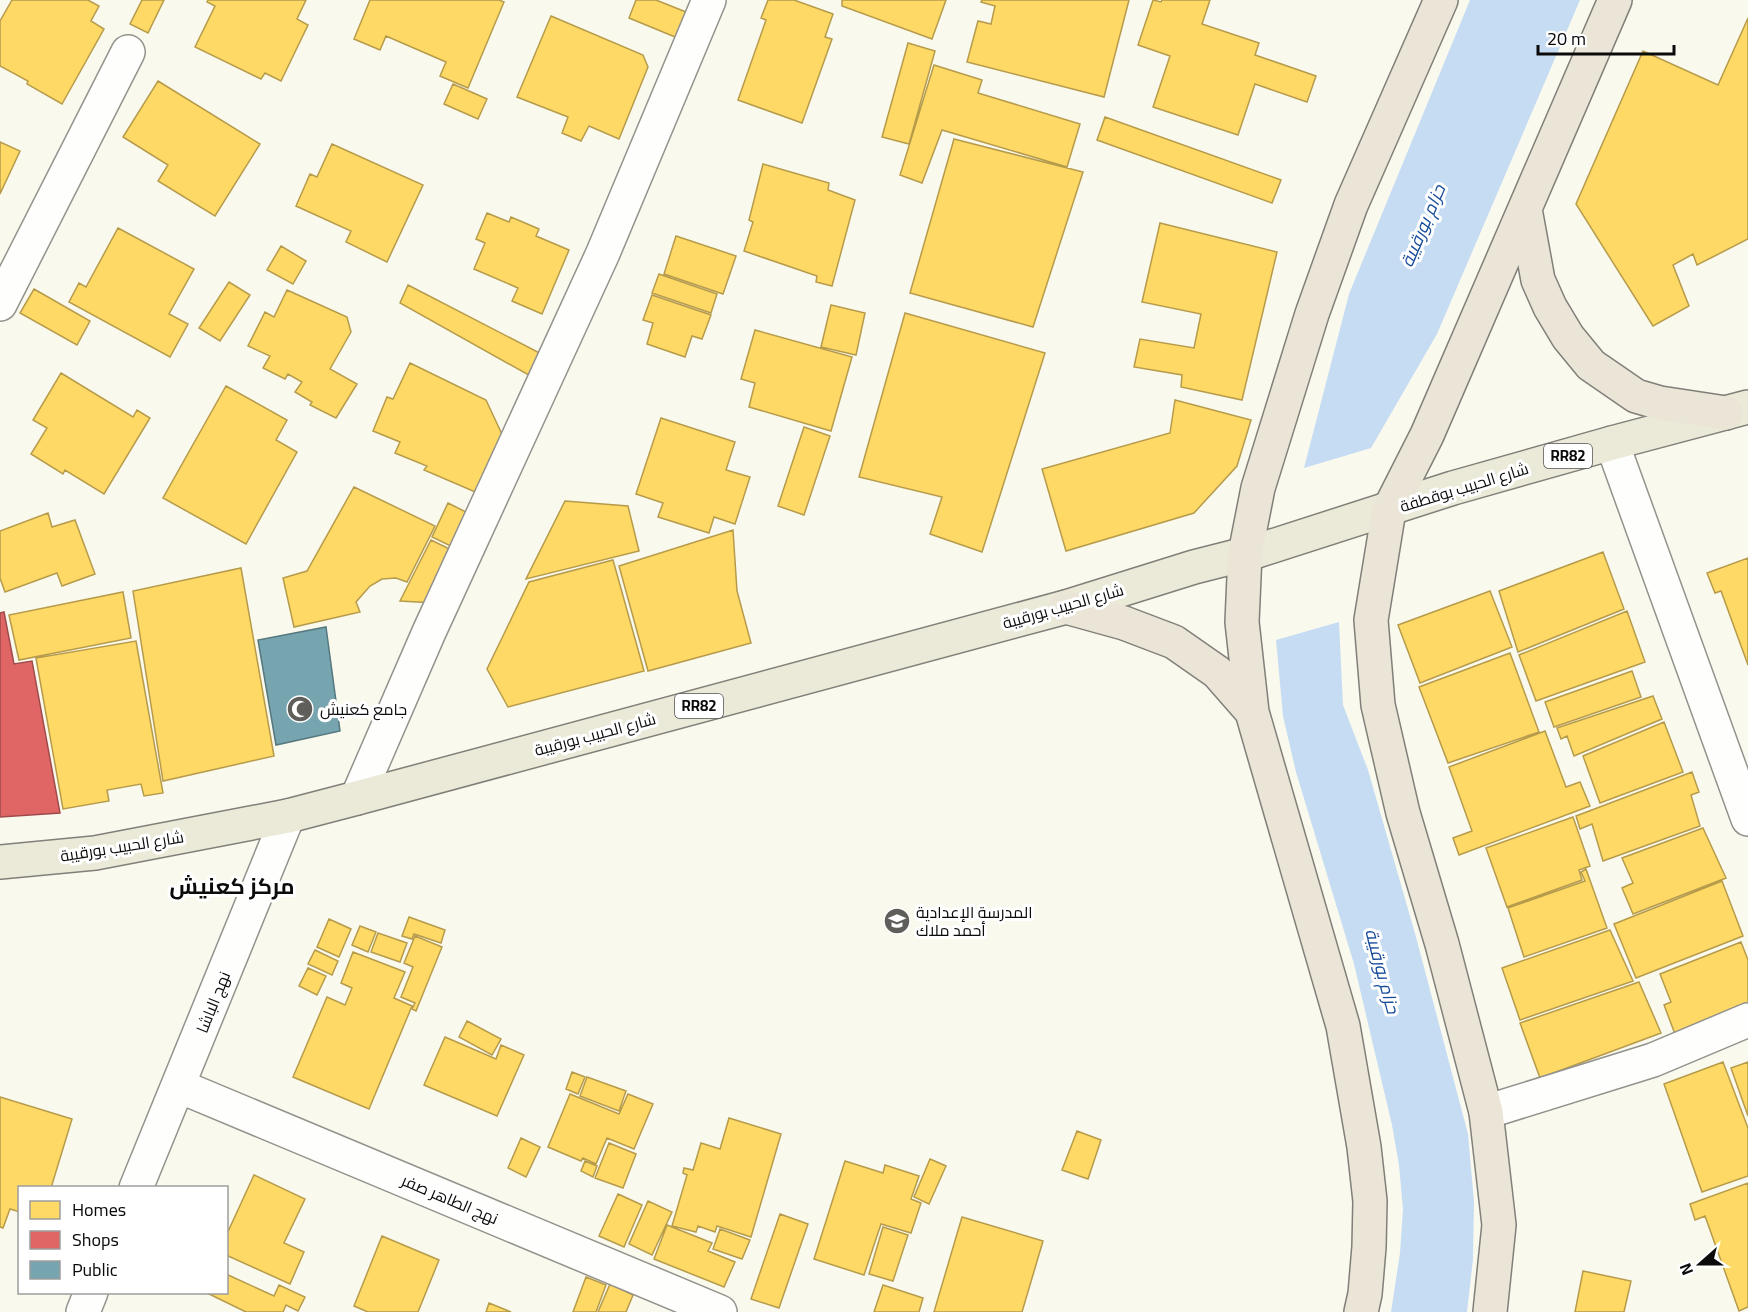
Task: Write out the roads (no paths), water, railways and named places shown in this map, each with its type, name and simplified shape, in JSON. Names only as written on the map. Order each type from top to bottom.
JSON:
[{"type":"highway","points":[[1361,1312],[1368,1258],[1370,1201],[1364,1147],[1343,1026],[1251,712],[1242,622],[1245,554],[1257,488],[1312,314],[1351,205],[1441,0]]},
{"type":"highway","points":[[1490,1312],[1499,1225],[1486,1112],[1442,944],[1403,813],[1378,705],[1371,620],[1389,510],[1427,435],[1615,0]]},
{"type":"highway","points":[[1525,209],[1538,280],[1550,307],[1568,337],[1591,365],[1636,396],[1660,403],[1737,410]]},
{"type":"highway","points":[[1066,607],[1124,623],[1174,642],[1217,672],[1251,712]]},
{"type":"main road","name":"شارع الحبيب بوقطفة","points":[[1389,510],[1453,488],[1737,410]]},
{"type":"main road","name":"شارع الحبيب بورقيبة","points":[[0,862],[95,853],[288,816],[1066,607],[1389,510]]},
{"type":"street","points":[[357,798],[429,632],[603,253],[709,0]]},
{"type":"street","points":[[0,304],[128,52]]},
{"type":"street","points":[[1612,443],[1748,819]]},
{"type":"street","name":"نهج الباشا","points":[[137,1186],[288,816]]},
{"type":"street","points":[[1486,1112],[1653,1060],[1748,1020]]},
{"type":"street","name":"نهج الطاهر صفر","points":[[179,1086],[720,1312]]},
{"type":"street","points":[[83,1312],[91,1294]]},
{"type":"water","name":"حزام بورقيبة","points":[[1470,0],[1580,0],[1437,334],[1371,448],[1304,468],[1349,294]]},
{"type":"water","name":"حزام بورقيبة","points":[[1339,622],[1343,705],[1368,770],[1416,937],[1468,1134],[1474,1202],[1473,1259],[1467,1312],[1391,1312],[1400,1253],[1403,1209],[1399,1165],[1392,1125],[1354,964],[1296,772],[1283,716],[1276,640]]},
{"type":"place","name":"جامع كعنيش","points":[[300,709]]},
{"type":"place","name":"المدرسة الإعدادية أحمد ملاك","points":[[897,921]]},
{"type":"district","name":"مركز كعنيش","points":[[232,886]]}]
